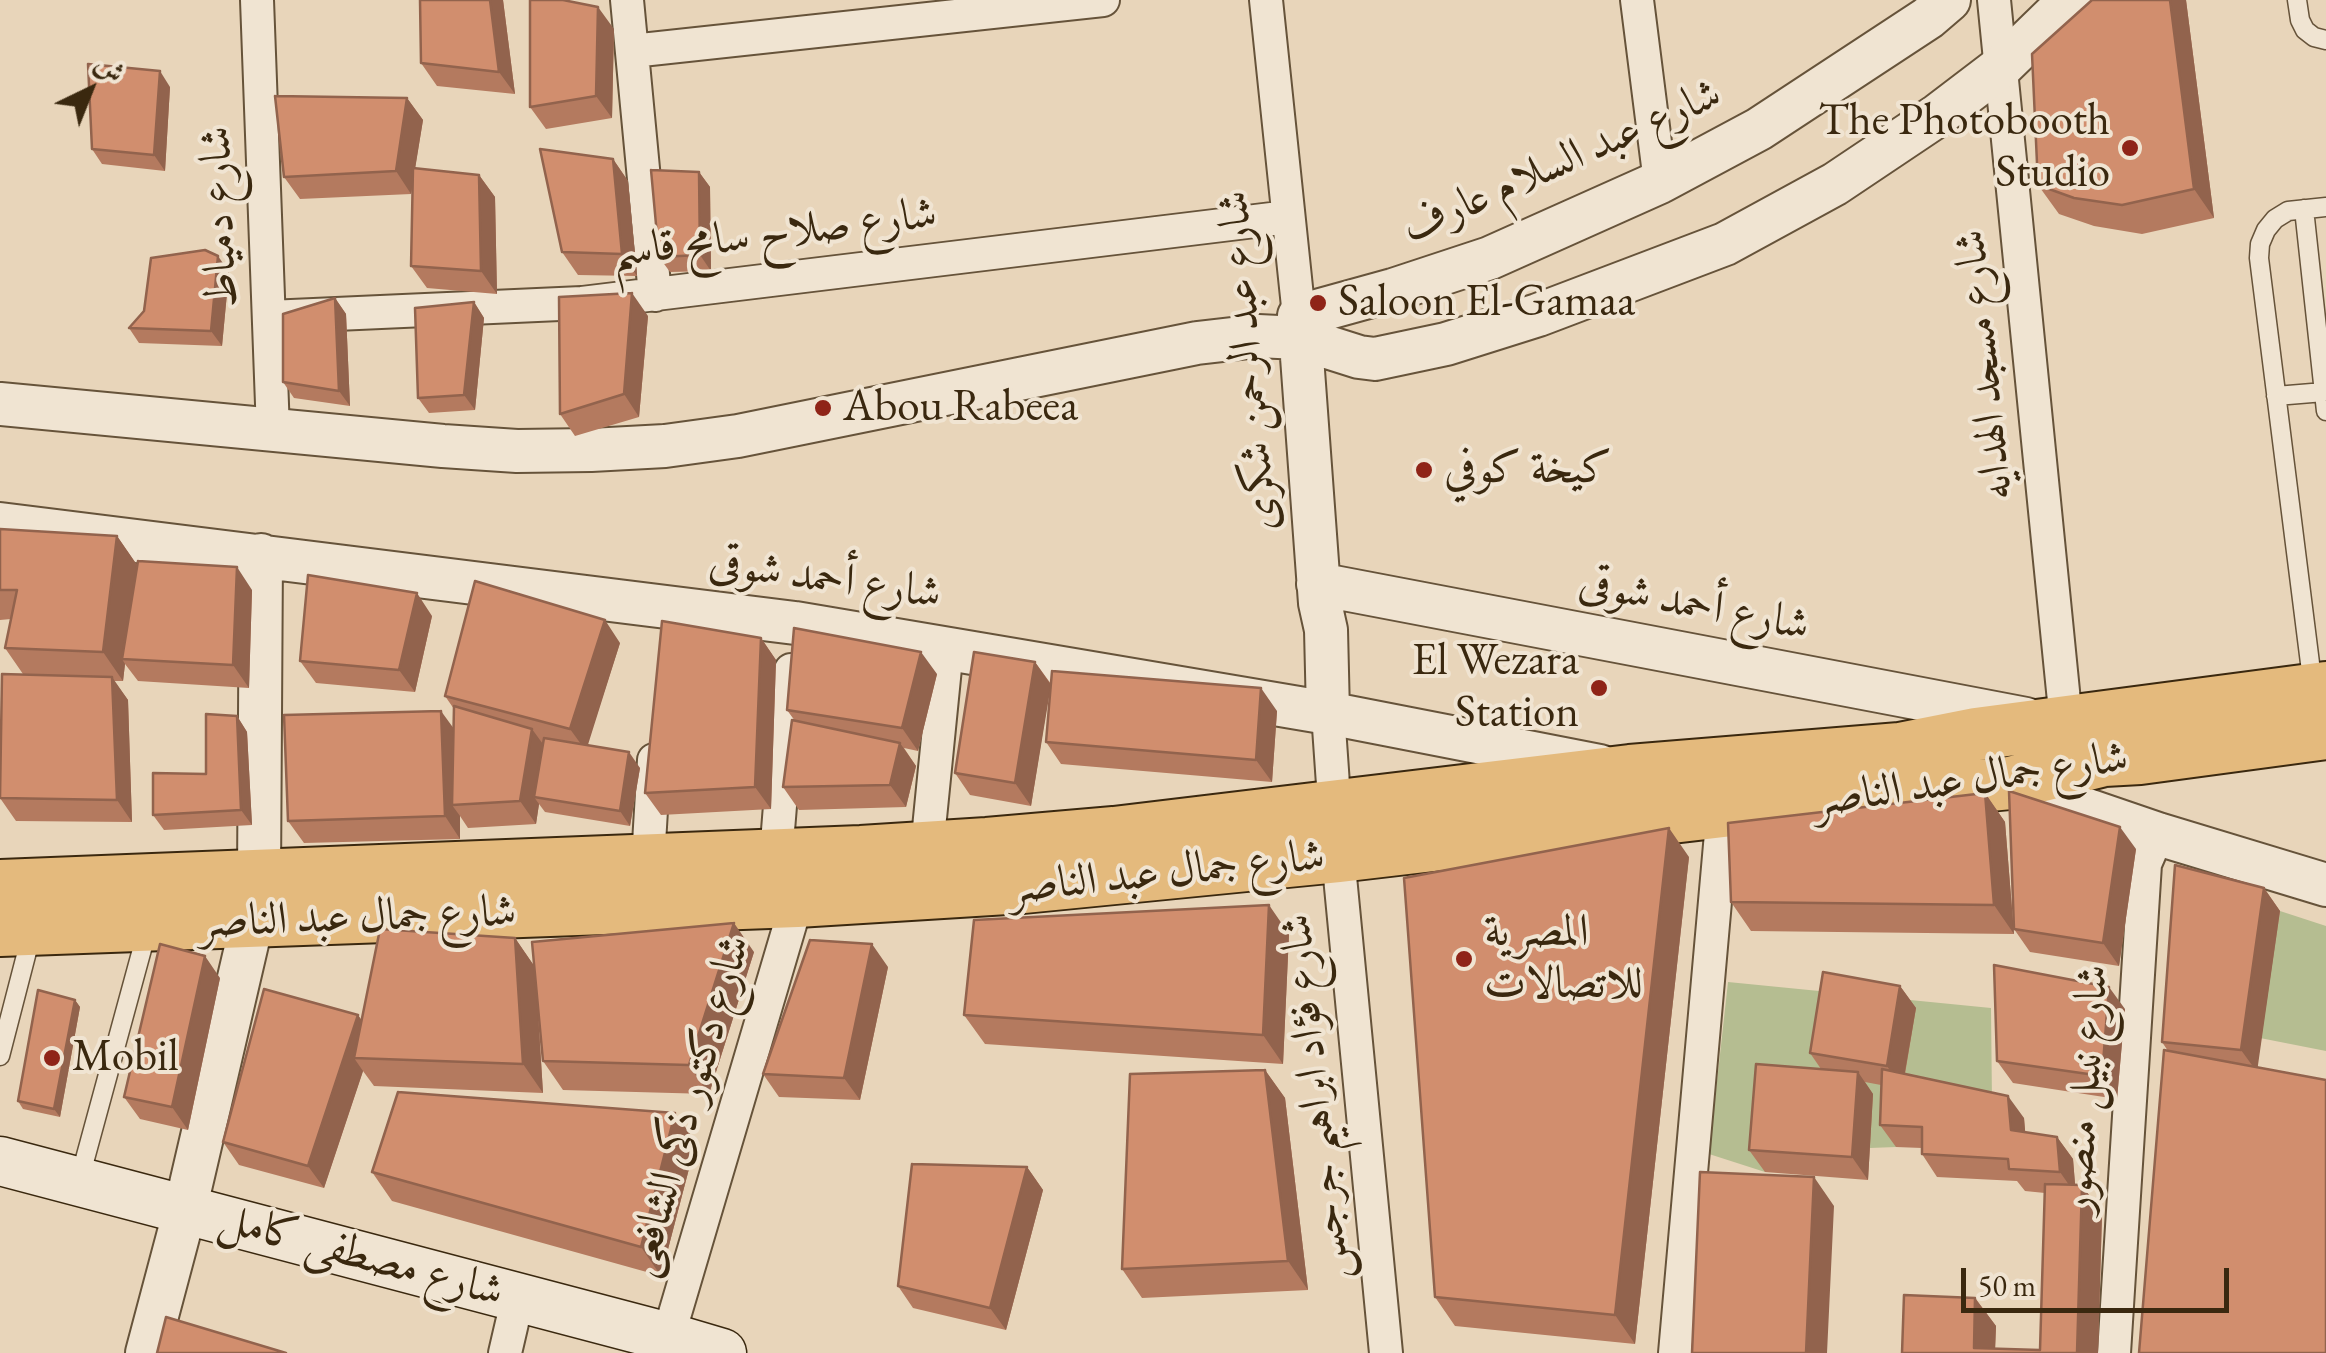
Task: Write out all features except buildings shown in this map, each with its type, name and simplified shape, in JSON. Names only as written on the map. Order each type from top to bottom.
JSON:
[{"type":"main road","name":"شارع جمال عبد الناصر","points":[[0,886],[256,899],[786,878],[1023,887],[1336,831],[1630,771],[1900,749],[2058,722],[2322,703]]},
{"type":"main road","name":"شارع جمال عبد الناصر","points":[[16,929],[148,926],[256,899],[648,860],[786,878],[927,848],[1114,833],[1336,831],[1722,811],[2010,782],[2104,760],[2140,758],[2322,703]]},
{"type":"main road","name":"شارع مصطفى كامل","points":[[0,1161],[722,1353]]},
{"type":"street","name":"شارع دمياط","points":[[257,0],[273,432]]},
{"type":"street","points":[[627,0],[655,294]]},
{"type":"street","points":[[632,51],[962,8],[1102,0]]},
{"type":"street","name":"شارع عبد الرحمن شكرى","points":[[1266,0],[1299,327],[1318,584],[1326,630],[1328,713]]},
{"type":"street","points":[[1637,0],[1660,182]]},
{"type":"street","name":"شارع عبد السلام عارف","points":[[1299,327],[1392,290],[1490,258],[1660,182],[1759,129],[1928,18],[1949,0]]},
{"type":"street","name":"شارع مسجد الهدايه","points":[[1994,0],[2058,722]]},
{"type":"street","points":[[0,404],[273,432],[517,451],[591,450],[665,446],[738,436],[1196,343],[1299,327],[1359,357],[1375,359],[1446,344],[1607,290],[1726,244],[1836,184],[1938,114],[2001,67],[2070,0]]},
{"type":"street","name":"شارع صلاح سامح قاسم","points":[[268,317],[549,305],[1288,218]]},
{"type":"street","name":"شارع أحمد شوقى","points":[[0,524],[261,555],[662,626],[794,623],[1328,713],[1630,771]]},
{"type":"street","points":[[147,1353],[185,1210],[256,899],[261,555]]},
{"type":"street","name":"شارع أحمد شوقى","points":[[1318,584],[2058,722]]},
{"type":"street","name":"شارع دكتور ذكى الشافعى","points":[[668,1337],[786,878],[794,623]]},
{"type":"street","points":[[927,848],[947,648]]},
{"type":"street","name":"شارع فؤاد ابراهيم جرجس","points":[[1328,713],[1386,1353]]},
{"type":"street","points":[[648,860],[656,724]]},
{"type":"street","points":[[1848,752],[2010,782],[2158,834],[2326,885]]},
{"type":"street","points":[[1675,1353],[1722,811]]},
{"type":"street","name":"شارع نبيل منصور","points":[[2114,1353],[2145,864],[2158,834]]},
{"type":"street","points":[[505,1353],[518,1298]]},
{"type":"lane","points":[[2298,0],[2305,30],[2326,40]]},
{"type":"lane","points":[[2322,703],[2276,396],[2260,244],[2275,219],[2288,211],[2326,206]]},
{"type":"lane","points":[[2276,396],[2325,402],[2304,209]]},
{"type":"lane","points":[[79,1182],[148,926]]},
{"type":"lane","points":[[0,1056],[16,929]]},
{"type":"green space","points":[[2280,911],[2326,926],[2326,1051],[2260,1038]]},
{"type":"green space","points":[[1728,982],[1991,1008],[1992,1103],[1898,1091],[1896,1147],[1870,1148],[1771,1087],[1765,1172],[1709,1154]]},
{"type":"place","name":"The Photobooth Studio","points":[[2130,148]]},
{"type":"place","name":"Saloon El-Gamaa","points":[[1318,303]]},
{"type":"place","name":"Abou Rabeea","points":[[823,408]]},
{"type":"place","name":"كيخة كوفي","points":[[1424,470]]},
{"type":"place","name":"El Wezara Station","points":[[1599,688]]},
{"type":"place","name":"المصرية للاتصالات","points":[[1464,959]]},
{"type":"place","name":"Mobil","points":[[52,1058]]}]
